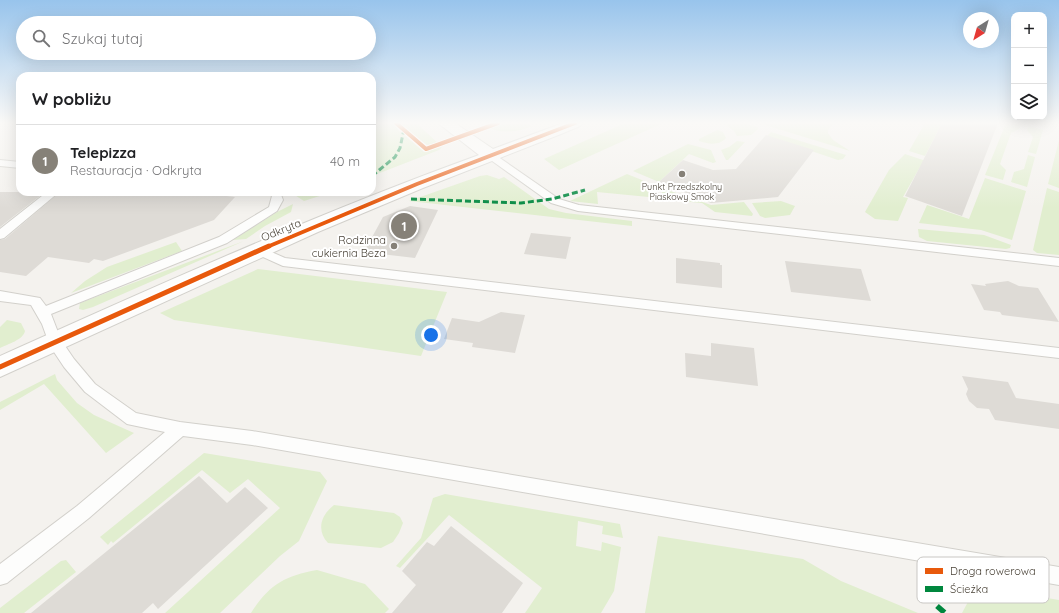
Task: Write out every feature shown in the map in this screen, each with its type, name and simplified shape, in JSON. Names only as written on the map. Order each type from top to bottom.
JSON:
[{"type":"street","points":[[486,152],[492,156]]},
{"type":"street","name":"Odkryta","points":[[0,368],[258,250],[417,184],[503,152]]},
{"type":"lane","points":[[492,156],[556,201],[578,208],[1059,262]]},
{"type":"lane","points":[[0,163],[16,165]]},
{"type":"lane","points":[[0,235],[49,196]]},
{"type":"lane","points":[[43,312],[223,240],[273,209],[276,204],[277,196]]},
{"type":"lane","points":[[258,250],[283,262],[1059,353]]},
{"type":"lane","points":[[0,296],[35,301],[43,312],[51,328],[55,342],[69,363],[90,388],[132,419],[180,430],[252,438],[948,557]]},
{"type":"lane","points":[[0,576],[82,512],[180,430]]},
{"type":"lane","points":[[1049,574],[1059,576]]},
{"type":"green space","points":[[376,152],[435,152],[376,174]]},
{"type":"green space","points":[[561,152],[600,152],[559,170],[544,159]]},
{"type":"green space","points":[[673,152],[712,152],[716,162],[713,163],[689,154],[659,182],[633,171]]},
{"type":"green space","points":[[722,152],[736,152],[728,160],[726,160]]},
{"type":"green space","points":[[813,152],[835,152],[846,155],[843,159],[838,160]]},
{"type":"green space","points":[[911,152],[927,152],[925,156]]},
{"type":"green space","points":[[994,152],[1004,152],[1000,164],[1006,170],[1003,180],[985,175]]},
{"type":"green space","points":[[1028,152],[1037,152],[1036,154]]},
{"type":"green space","points":[[1056,152],[1059,152],[1059,188],[1048,184]]},
{"type":"green space","points":[[905,154],[929,162],[920,167],[903,197],[908,198],[898,221],[875,219],[865,212],[889,170]]},
{"type":"green space","points":[[1028,155],[1035,157],[1027,187],[1011,182],[1014,172],[1024,169]]},
{"type":"green space","points":[[627,174],[642,180],[659,198],[597,192],[598,204],[570,201]]},
{"type":"green space","points":[[487,175],[499,179],[504,177],[549,209],[566,213],[632,221],[632,226],[409,201],[480,176]]},
{"type":"green space","points":[[985,178],[1026,191],[1012,240],[981,230],[919,223],[927,205],[969,219]]},
{"type":"green space","points":[[656,186],[711,205],[744,202],[753,214],[752,216],[715,212],[702,203],[669,200]]},
{"type":"green space","points":[[1047,188],[1059,192],[1059,255],[1037,253],[1033,250]]},
{"type":"green space","points":[[296,196],[320,196],[304,201]]},
{"type":"green space","points":[[781,201],[795,206],[790,215],[765,218],[760,216],[752,203]]},
{"type":"green space","points":[[293,204],[291,212],[265,226],[246,239],[233,240],[277,212]]},
{"type":"green space","points":[[918,229],[984,235],[1011,245],[1010,248],[1006,249],[927,241],[919,237]]},
{"type":"green space","points":[[244,241],[93,307],[83,310],[79,309],[80,303]]},
{"type":"green space","points":[[176,242],[182,251],[71,293],[85,281],[107,267]]},
{"type":"green space","points":[[258,269],[447,292],[421,356],[174,320],[160,313]]},
{"type":"green space","points":[[7,320],[21,323],[25,331],[21,337],[0,348],[0,327]]},
{"type":"green space","points":[[55,374],[57,380],[77,403],[94,415],[134,433],[106,453],[44,384],[0,410],[0,402]]},
{"type":"green space","points":[[204,453],[320,472],[327,481],[299,541],[280,556],[220,613],[165,613],[280,508],[248,479],[230,493],[202,470],[113,543],[111,541],[108,545],[100,537]]},
{"type":"green space","points":[[445,494],[620,524],[623,538],[602,534],[603,526],[578,521],[576,546],[601,551],[602,542],[621,547],[614,591],[601,613],[525,613],[542,588],[449,515],[400,568],[396,566],[421,538],[433,498]]},
{"type":"green space","points":[[334,505],[394,513],[400,517],[403,523],[393,542],[381,548],[328,543],[324,538],[321,528],[323,518]]},
{"type":"green space","points":[[658,536],[803,559],[841,581],[918,613],[645,613]]},
{"type":"green space","points":[[66,560],[76,572],[24,613],[0,613],[0,608],[61,561]]},
{"type":"green space","points":[[317,570],[365,584],[389,609],[385,613],[251,613],[264,595],[278,583],[295,575]]},
{"type":"green space","points":[[1049,598],[1059,600],[1059,613],[962,613],[967,603],[1049,603]]},
{"type":"building","points":[[751,152],[813,152],[778,197],[711,203],[659,182],[683,160],[713,170],[736,169]]},
{"type":"building","points":[[928,152],[987,152],[962,216],[905,196]]},
{"type":"building","points":[[0,192],[16,192],[16,196],[40,196],[0,227]]},
{"type":"building","points":[[55,196],[235,197],[214,220],[103,261],[94,259],[89,263],[48,257],[26,276],[0,272],[0,240],[5,239]]},
{"type":"building","points":[[410,206],[438,210],[415,258],[364,252],[383,217]]},
{"type":"building","points":[[531,233],[571,237],[566,259],[524,254]]},
{"type":"building","points":[[676,258],[720,263],[720,265],[722,265],[722,288],[676,283]]},
{"type":"building","points":[[785,261],[861,269],[871,301],[791,292]]},
{"type":"building","points":[[1008,281],[1019,286],[1038,288],[1059,322],[1002,315],[1000,312],[984,310],[971,284],[986,286],[985,284]]},
{"type":"building","points":[[501,312],[525,315],[515,353],[472,347],[473,343],[444,339],[452,318],[479,322]]},
{"type":"building","points":[[711,343],[754,348],[758,386],[686,377],[685,353],[711,356]]},
{"type":"building","points":[[962,376],[1008,382],[1016,398],[1059,404],[1059,429],[995,420],[989,409],[977,408],[969,401],[966,394],[968,389]]},
{"type":"building","points":[[199,476],[227,503],[245,487],[268,508],[158,609],[153,603],[142,613],[31,613]]},
{"type":"building","points":[[451,526],[523,583],[502,613],[392,613],[416,585],[402,571],[427,542],[434,546]]},
{"type":"marked path","points":[[376,173],[388,164],[399,152]]},
{"type":"marked path","points":[[411,199],[521,203],[552,199],[585,190]]},
{"type":"marked path","points":[[937,606],[945,613]]},
{"type":"cycle path","points":[[0,367],[103,319],[259,250],[417,184],[502,152]]},
{"type":"place","name":"Punkt Przedszkolny Piaskowy Smok","points":[[682,174]]},
{"type":"place","name":"Telepizza","points":[[404,226]]},
{"type":"place","name":"Rodzinna cukiernia Beza","points":[[394,246]]}]
